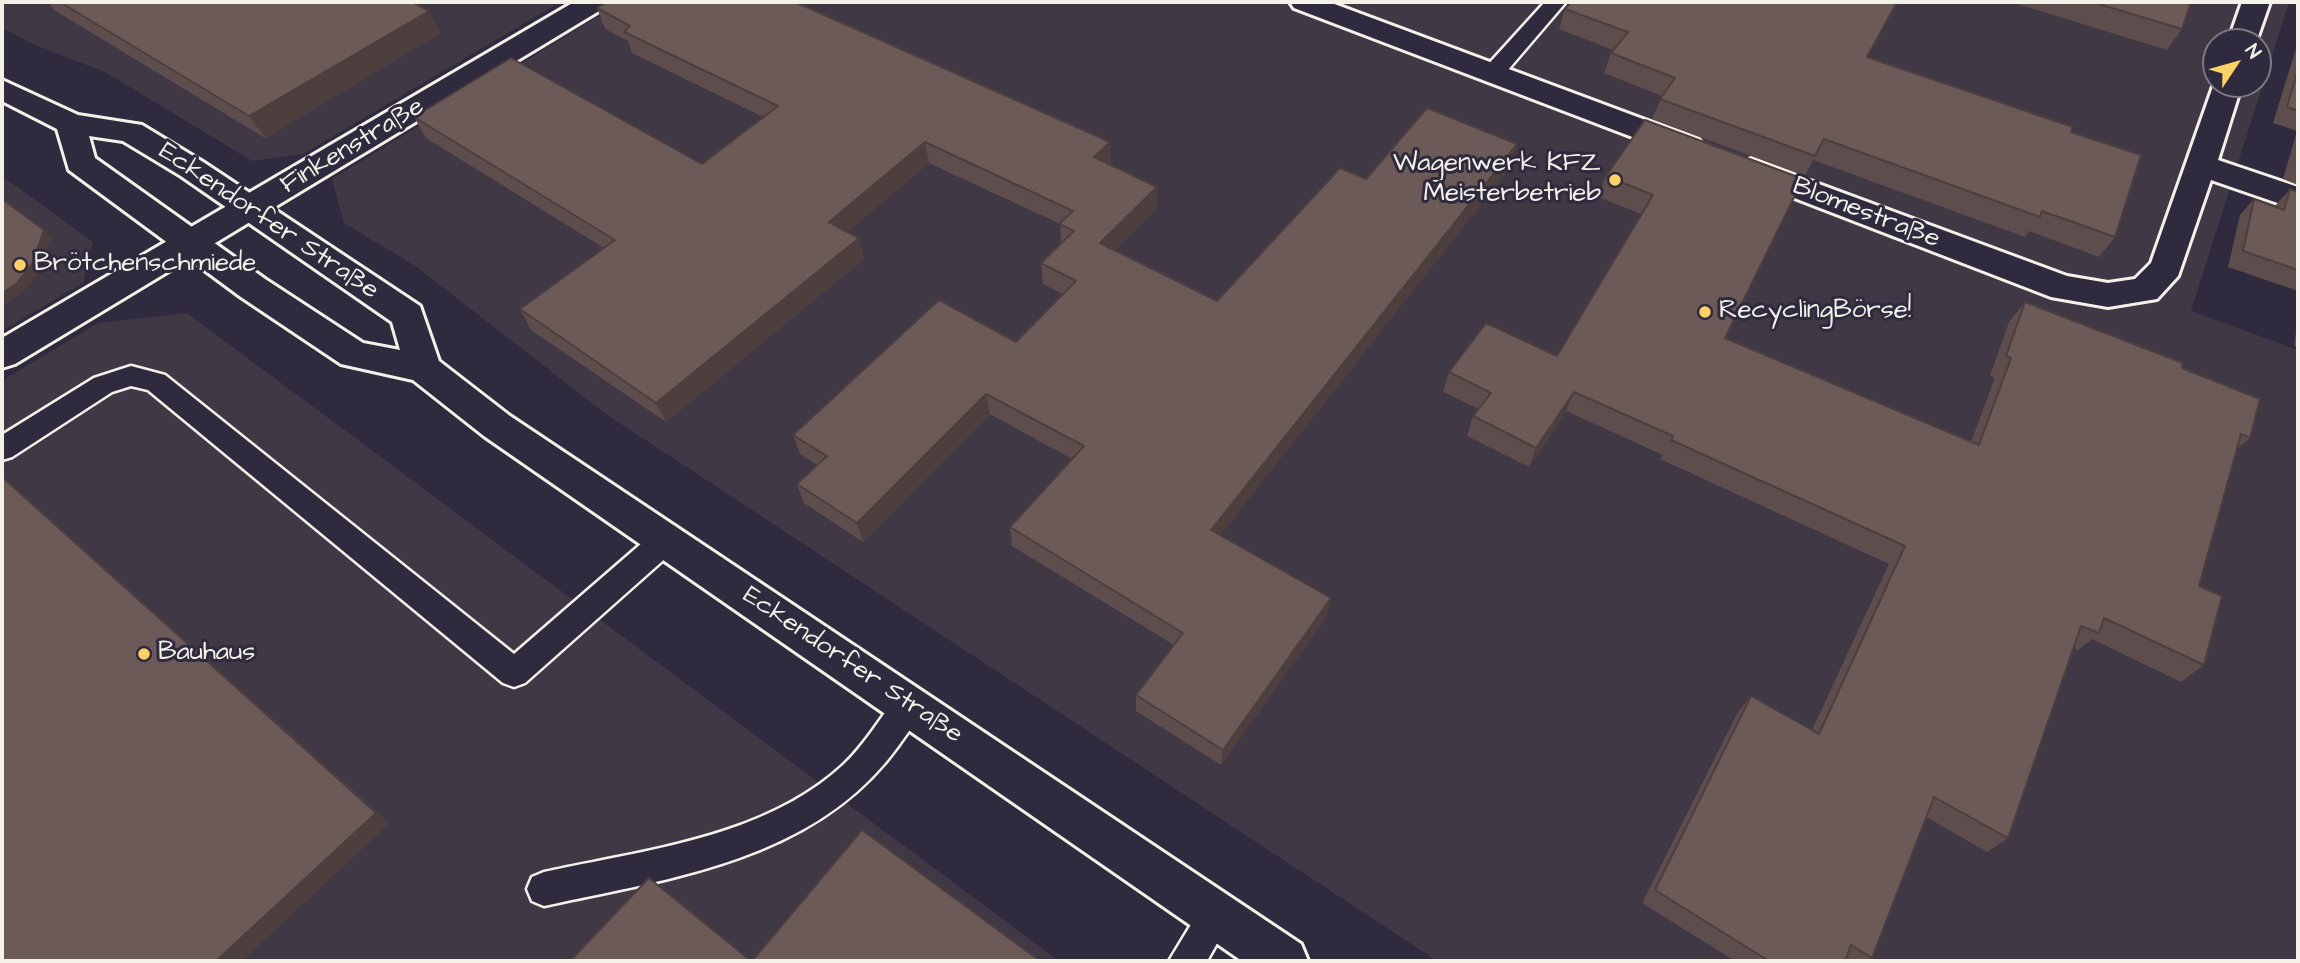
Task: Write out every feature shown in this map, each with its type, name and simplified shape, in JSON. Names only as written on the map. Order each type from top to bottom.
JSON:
[{"type":"street","name":"Finkenstraße","points":[[2,355],[251,209],[594,2]]},
{"type":"street","name":"Blomestraße","points":[[1304,2],[2063,288],[2108,295],[2145,290],[2166,268],[2222,98]]},
{"type":"street","points":[[2247,28],[2256,2]]},
{"type":"street","name":"Eckendorfer Straße","points":[[2,89],[71,124],[131,132],[251,209],[408,315],[423,368]]},
{"type":"street","name":"Eckendorfer Straße","points":[[71,124],[80,163],[253,288],[354,355],[423,368],[497,426],[667,539],[1284,961]]},
{"type":"street","points":[[2199,164],[2298,199]]},
{"type":"lane","points":[[1493,73],[1556,2]]},
{"type":"lane","points":[[2,449],[103,385],[131,376],[156,382],[514,673],[667,539]]},
{"type":"lane","points":[[544,890],[730,845],[787,823],[852,777],[909,705]]},
{"type":"lane","points":[[1187,961],[1216,915]]},
{"type":"shaded area","points":[[2,2],[560,2],[303,154],[252,161],[105,72],[35,45],[2,28]]},
{"type":"shaded area","points":[[622,2],[2289,2],[2272,56],[2272,28],[2202,28],[2202,98],[2259,98],[2191,311],[2298,350],[2298,961],[1437,961],[606,414],[414,265],[344,223],[332,179]]},
{"type":"shaded area","points":[[2,176],[93,242],[83,283],[2,331]]},
{"type":"shaded area","points":[[187,313],[1059,961],[2,961],[2,381],[98,323]]},
{"type":"building","points":[[60,2],[412,2],[429,11],[249,116]]},
{"type":"building","points":[[607,2],[795,2],[1110,142],[1094,157],[1157,187],[1100,243],[1217,301],[1340,168],[1366,179],[1427,108],[1517,144],[1211,530],[1331,598],[1223,750],[1136,695],[1183,633],[1010,527],[1084,446],[986,394],[857,523],[797,484],[827,456],[793,435],[939,300],[1016,342],[1076,281],[1041,263],[1074,231],[1059,224],[1073,211],[925,142],[829,222],[859,238],[656,403],[520,309],[615,240],[414,117],[511,58],[702,164],[778,106],[624,32],[630,26],[597,8]]},
{"type":"building","points":[[1571,2],[1897,2],[1867,57],[2073,127],[2071,132],[2141,155],[2115,237],[2042,211],[2040,217],[1824,139],[1815,156],[1660,99],[1675,78],[1611,53],[1628,32],[1565,9]]},
{"type":"building","points":[[2092,2],[2191,2],[2182,29]]},
{"type":"building","points":[[2298,70],[2298,111],[2287,107]]},
{"type":"building","points":[[1645,120],[1803,179],[1725,338],[1979,445],[2011,358],[2006,356],[2025,302],[2183,363],[2182,368],[2260,399],[2250,438],[2241,434],[2199,586],[2222,596],[2204,665],[2104,618],[2099,633],[2081,626],[2008,838],[1934,797],[1872,958],[1851,945],[1845,961],[1769,961],[1655,890],[1751,696],[1819,734],[1905,546],[1671,440],[1673,436],[1574,392],[1536,448],[1473,416],[1491,393],[1449,372],[1486,323],[1557,356],[1653,195],[1606,176]]},
{"type":"building","points":[[2290,189],[2298,192],[2298,270],[2243,251],[2254,199],[2284,210]]},
{"type":"building","points":[[2,199],[44,230],[32,264],[16,284],[2,293]]},
{"type":"building","points":[[2,477],[376,813],[216,961],[2,961]]},
{"type":"building","points":[[862,830],[1040,961],[752,961]]},
{"type":"building","points":[[649,878],[751,961],[570,961]]},
{"type":"place","name":"Wagenwerk KFZ Meisterbetrieb","points":[[1615,180]]},
{"type":"place","name":"Brötchenschmiede","points":[[20,265]]},
{"type":"place","name":"RecyclingBörse!","points":[[1705,312]]},
{"type":"place","name":"Bauhaus","points":[[144,654]]}]
